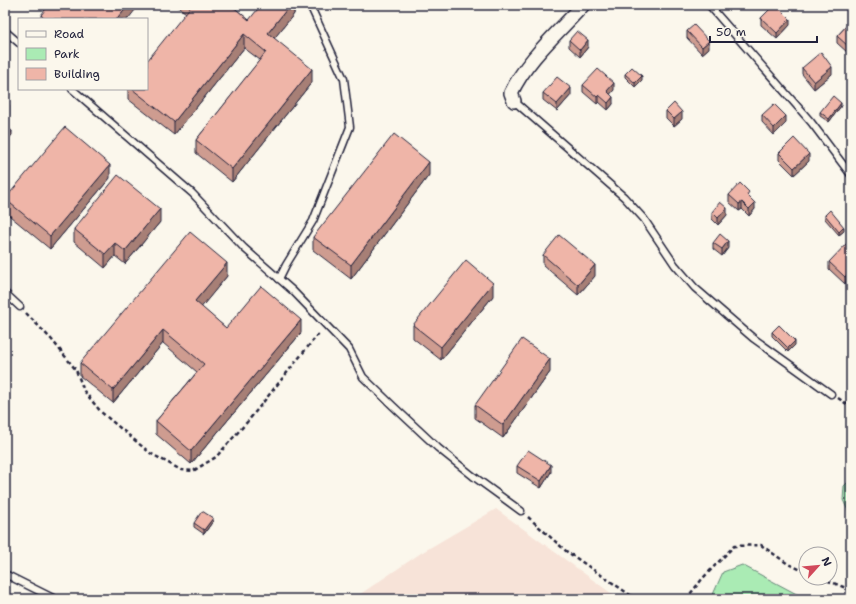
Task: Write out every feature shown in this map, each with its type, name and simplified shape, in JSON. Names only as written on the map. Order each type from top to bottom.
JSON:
[{"type":"street","points":[[514,101],[511,93],[518,79],[541,50],[583,5]]},
{"type":"lane","points":[[279,279],[313,221],[350,127],[344,79],[310,5]]},
{"type":"lane","points":[[709,5],[811,122],[851,175]]},
{"type":"lane","points":[[5,31],[18,42]]},
{"type":"lane","points":[[73,90],[192,193],[244,248],[279,279],[349,349],[363,377],[393,406],[438,448],[521,511]]},
{"type":"lane","points":[[514,101],[624,197],[644,219],[675,265],[695,288],[753,338],[831,394]]},
{"type":"lane","points":[[5,293],[20,307]]},
{"type":"lane","points":[[5,574],[55,599]]},
{"type":"path","points":[[20,307],[52,340],[76,370],[84,391],[101,412],[150,453],[181,470],[193,471],[216,457],[248,421],[325,325]]},
{"type":"path","points":[[831,394],[851,407]]},
{"type":"path","points":[[521,511],[536,526],[566,551],[636,599]]},
{"type":"path","points":[[686,599],[703,578],[734,546],[761,545],[788,564],[798,568]]},
{"type":"path","points":[[838,585],[851,590]]},
{"type":"shaded area","points":[[496,509],[619,599],[353,599],[421,553]]},
{"type":"green space","points":[[851,479],[851,517],[843,500],[844,486]]},
{"type":"green space","points":[[742,565],[806,599],[711,599],[723,572]]},
{"type":"building","points":[[49,5],[129,5],[118,18],[44,18],[41,15]]},
{"type":"building","points":[[192,5],[231,5],[249,20],[261,5],[290,5],[268,33],[312,69],[232,169],[196,140],[266,52],[244,34],[174,122],[133,90],[148,90],[148,60]]},
{"type":"building","points":[[774,5],[776,5],[790,19],[777,33],[761,18]]},
{"type":"building","points":[[851,21],[851,43],[848,46],[837,36]]},
{"type":"building","points":[[694,25],[709,41],[702,47],[687,31]]},
{"type":"building","points":[[577,31],[588,40],[580,50],[569,40]]},
{"type":"building","points":[[821,52],[832,67],[814,82],[802,68]]},
{"type":"building","points":[[632,67],[642,76],[635,83],[625,74]]},
{"type":"building","points":[[598,69],[614,83],[607,91],[613,97],[608,103],[599,95],[597,97],[583,85]]},
{"type":"building","points":[[557,77],[571,88],[557,104],[543,93]]},
{"type":"building","points":[[833,96],[841,103],[829,119],[820,112]]},
{"type":"building","points":[[5,102],[9,105],[5,110]]},
{"type":"building","points":[[674,103],[682,112],[674,119],[666,111]]},
{"type":"building","points":[[774,104],[786,116],[774,128],[762,115]]},
{"type":"building","points":[[5,125],[12,131],[5,140]]},
{"type":"building","points":[[65,127],[110,165],[50,236],[5,199]]},
{"type":"building","points":[[394,134],[429,162],[351,265],[313,237]]},
{"type":"building","points":[[794,138],[809,154],[794,168],[779,153]]},
{"type":"building","points":[[118,175],[160,209],[125,251],[115,243],[105,254],[74,229]]},
{"type":"building","points":[[740,183],[749,192],[747,195],[755,203],[749,209],[742,202],[739,204],[729,195]]},
{"type":"building","points":[[720,202],[727,208],[718,218],[712,212]]},
{"type":"building","points":[[830,210],[844,227],[839,232],[825,215]]},
{"type":"building","points":[[190,232],[227,263],[195,301],[226,328],[261,286],[301,320],[191,451],[156,421],[204,364],[163,330],[113,390],[80,363]]},
{"type":"building","points":[[720,234],[728,241],[722,249],[713,243]]},
{"type":"building","points":[[559,235],[595,265],[578,285],[543,255]]},
{"type":"building","points":[[849,241],[851,243],[851,270],[845,277],[829,262]]},
{"type":"building","points":[[466,260],[493,283],[441,347],[413,325]]},
{"type":"building","points":[[779,325],[795,341],[788,348],[772,332]]},
{"type":"building","points":[[522,339],[550,359],[503,425],[475,405]]},
{"type":"building","points":[[528,450],[551,465],[541,481],[517,466]]},
{"type":"building","points":[[202,511],[213,518],[204,530],[194,523]]}]
